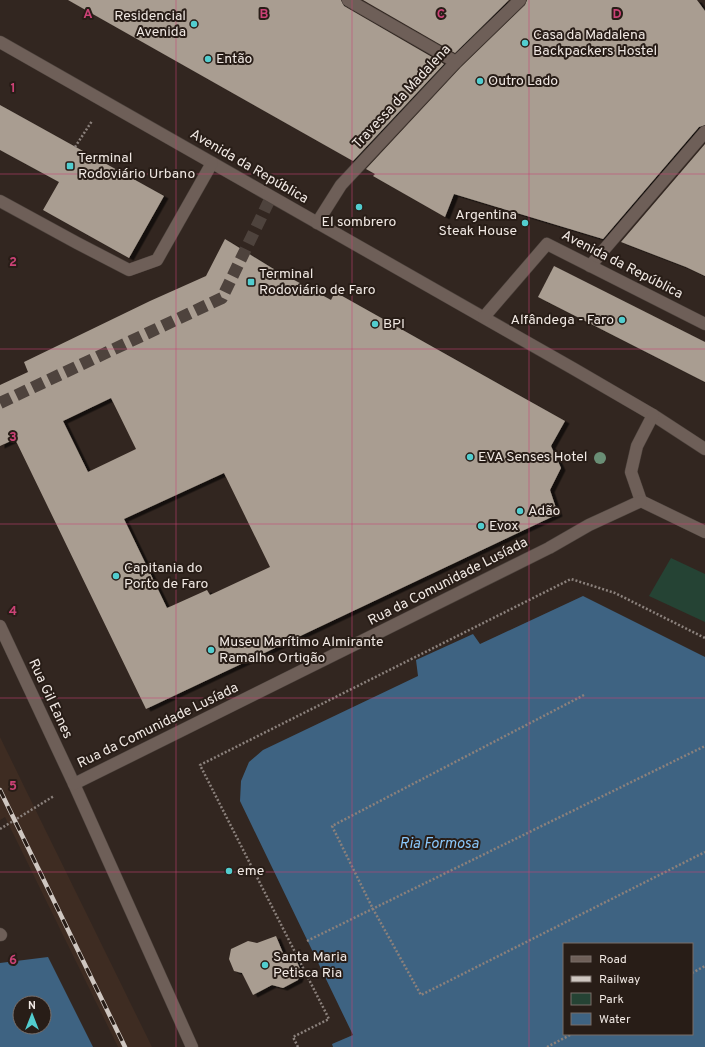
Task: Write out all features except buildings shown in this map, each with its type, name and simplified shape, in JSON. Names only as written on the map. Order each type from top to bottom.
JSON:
[{"type":"street","points":[[348,0],[456,62]]},
{"type":"street","name":"Travessa da Madalena","points":[[317,223],[341,185],[456,62],[520,0]]},
{"type":"street","name":"Avenida da República","points":[[0,42],[484,317],[653,415],[704,449]]},
{"type":"street","points":[[590,266],[705,132]]},
{"type":"street","points":[[0,200],[129,270],[157,260],[212,163]]},
{"type":"street","name":"Avenida da República","points":[[484,317],[547,244],[704,322]]},
{"type":"street","points":[[653,415],[637,446],[632,472],[641,501],[705,532]]},
{"type":"street","name":"Rua da Comunidade Lusíada","points":[[74,784],[542,551],[589,525],[641,501]]},
{"type":"street","name":"Rua Gil Eanes","points":[[0,626],[74,784],[192,1047]]},
{"type":"path","points":[[75,147],[105,102]]},
{"type":"path","points":[[298,1047],[293,1037],[329,1019],[200,765],[571,579],[615,593],[705,638]]},
{"type":"path","points":[[584,695],[332,826],[373,909],[421,995],[705,852]]},
{"type":"path","points":[[307,941],[705,746]]},
{"type":"path","points":[[0,829],[74,784]]},
{"type":"path","points":[[693,972],[705,966]]},
{"type":"path","points":[[547,1047],[570,1035]]},
{"type":"shaded area","points":[[0,737],[152,1047],[118,1047],[5,817],[0,820]]},
{"type":"green space","points":[[671,558],[705,574],[705,622],[649,596]]},
{"type":"water","name":"Ria Formosa","points":[[583,596],[705,657],[705,1047],[333,1047],[332,1044],[353,1035],[240,801],[241,781],[249,762],[263,750],[418,676],[416,660],[473,634],[480,644]]},
{"type":"water","points":[[48,957],[93,1047],[0,1047],[0,963]]},
{"type":"tunnel","points":[[0,403],[222,298],[271,197]]},
{"type":"railway","points":[[0,790],[125,1047]]},
{"type":"place","name":"Residencial Avenida","points":[[194,24]]},
{"type":"place","name":"Casa da Madalena Backpackers Hostel","points":[[525,43]]},
{"type":"place","name":"Então","points":[[208,59]]},
{"type":"place","name":"Outro Lado","points":[[480,81]]},
{"type":"place","name":"Terminal Rodoviário Urbano","points":[[70,166]]},
{"type":"place","name":"El sombrero","points":[[359,207]]},
{"type":"place","name":"Argentina Steak House","points":[[525,223]]},
{"type":"place","name":"Terminal Rodoviário de Faro","points":[[251,282]]},
{"type":"place","name":"Alfândega - Faro","points":[[622,320]]},
{"type":"place","name":"BPI","points":[[375,324]]},
{"type":"place","name":"EVA Senses Hotel","points":[[470,457]]},
{"type":"place","name":"Adão","points":[[520,511]]},
{"type":"place","name":"Evox","points":[[481,526]]},
{"type":"place","name":"Capitania do Porto de Faro","points":[[116,576]]},
{"type":"place","name":"Museu Marítimo Almirante Ramalho Ortigão","points":[[211,650]]},
{"type":"place","name":"eme","points":[[229,871]]},
{"type":"place","name":"Santa Maria Petisca Ria","points":[[265,965]]}]
